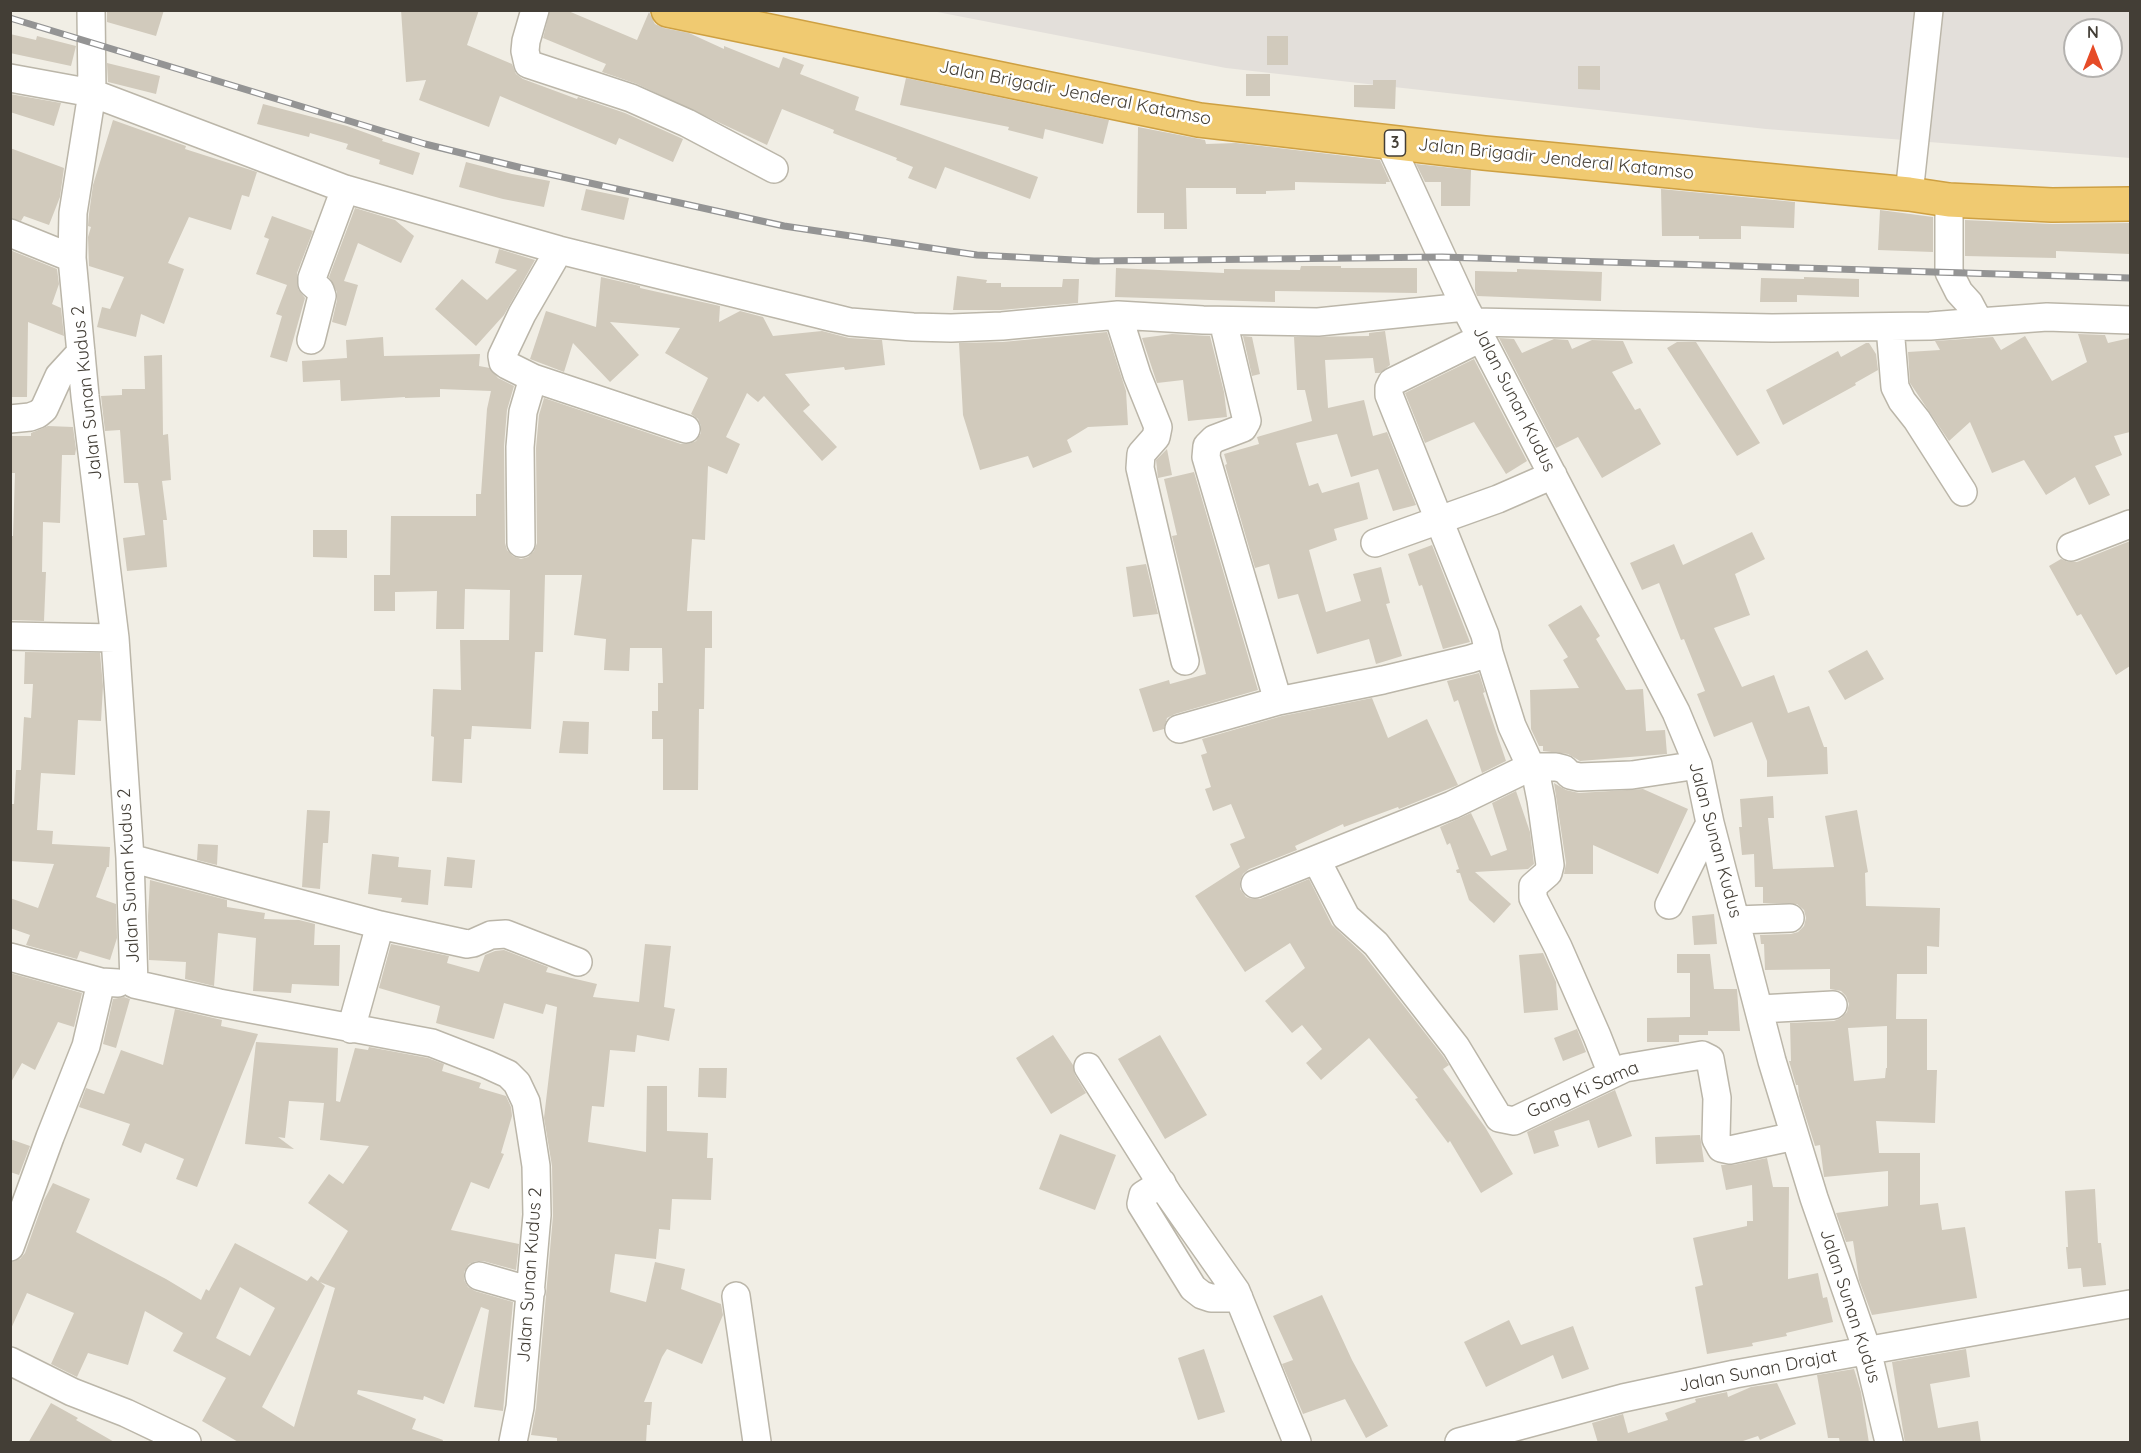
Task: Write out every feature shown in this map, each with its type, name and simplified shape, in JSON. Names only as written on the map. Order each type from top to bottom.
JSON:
[{"type":"highway","name":"Jalan Brigadir Jenderal Katamso","points":[[668,10],[1199,120],[1389,142],[1910,194],[1949,200],[2052,205],[2130,204]]},
{"type":"street","name":"Jalan Sunan Kudus 2","points":[[91,10],[92,93],[73,213],[72,258],[115,638],[130,858],[134,984],[351,1029],[432,1043],[508,1074],[517,1083],[525,1102],[536,1166],[537,1215],[520,1407],[513,1443]]},
{"type":"street","points":[[535,10],[526,41],[525,51],[528,64],[631,98],[687,123],[774,169]]},
{"type":"street","points":[[1910,194],[1929,10]]},
{"type":"street","points":[[10,78],[92,93],[345,189],[559,250],[850,322],[951,328],[1002,326],[1118,315],[1222,321],[1473,322],[1772,328],[1945,325],[2047,316],[2130,320]]},
{"type":"street","name":"Jalan Sunan Kudus","points":[[1389,142],[1473,322],[1676,712],[1698,765],[1710,823],[1772,1061],[1814,1198],[1868,1350],[1889,1443]]},
{"type":"street","points":[[311,340],[321,296],[320,290],[312,283],[312,278],[345,189]]},
{"type":"street","points":[[1949,200],[1949,272],[1979,322]]},
{"type":"street","points":[[10,233],[72,258]]},
{"type":"street","points":[[559,250],[522,314],[502,356],[503,362],[533,378],[687,429]]},
{"type":"street","points":[[1118,315],[1137,375],[1158,427],[1156,437],[1141,454],[1140,468],[1185,662]]},
{"type":"street","points":[[1222,321],[1247,421],[1243,428],[1214,439],[1207,446],[1206,457],[1278,701]]},
{"type":"street","points":[[1473,322],[1392,382],[1389,395],[1485,635],[1512,726],[1537,780],[1550,865],[1548,873],[1533,886],[1533,898],[1558,946],[1612,1074]]},
{"type":"street","points":[[1890,327],[1895,387],[1963,492]]},
{"type":"street","points":[[10,419],[30,417],[44,409],[59,376],[81,352]]},
{"type":"street","points":[[521,543],[519,483],[521,436],[527,395],[533,378]]},
{"type":"street","points":[[1375,543],[1498,499],[1553,475]]},
{"type":"street","points":[[2071,547],[2130,524]]},
{"type":"street","points":[[10,636],[115,638]]},
{"type":"street","points":[[1179,729],[1278,701],[1383,680],[1489,653]]},
{"type":"street","points":[[1255,884],[1452,805],[1530,767],[1556,767],[1579,777],[1632,775],[1698,765]]},
{"type":"street","points":[[1668,904],[1710,823]]},
{"type":"street","points":[[130,858],[380,925],[466,944],[491,935],[506,934],[578,962]]},
{"type":"street","name":"Gang Ki Sama","points":[[1317,861],[1346,917],[1376,944],[1456,1047],[1499,1118],[1514,1121],[1625,1068],[1707,1056],[1710,1059],[1717,1098],[1716,1139],[1721,1148],[1730,1150],[1795,1136]]},
{"type":"street","points":[[1736,920],[1790,918]]},
{"type":"street","points":[[351,1029],[380,925]]},
{"type":"street","points":[[10,957],[100,982],[134,984]]},
{"type":"street","points":[[10,1247],[86,1046],[100,982]]},
{"type":"street","points":[[1760,1009],[1833,1005]]},
{"type":"street","points":[[1088,1067],[1162,1184],[1239,1298],[1297,1443]]},
{"type":"street","points":[[479,1276],[531,1291]]},
{"type":"street","points":[[736,1296],[757,1443]]},
{"type":"street","name":"Jalan Sunan Drajat","points":[[1459,1443],[1623,1398],[1735,1374],[2130,1304]]},
{"type":"street","points":[[10,1360],[72,1392],[126,1413],[187,1443]]},
{"type":"shaded area","points":[[932,11],[2130,11],[2130,158],[1766,129],[1226,68]]},
{"type":"building","points":[[107,10],[164,10],[156,36],[107,22]]},
{"type":"building","points":[[401,10],[479,10],[467,45],[512,64],[516,74],[523,79],[577,99],[578,97],[625,113],[683,139],[673,162],[619,138],[616,145],[500,96],[489,127],[419,100],[426,80],[406,82]]},
{"type":"building","points":[[550,10],[566,10],[637,40],[649,12],[655,24],[664,28],[689,33],[724,49],[724,46],[779,68],[783,57],[804,65],[800,74],[859,97],[855,110],[1038,177],[1030,199],[945,167],[936,189],[908,178],[913,167],[896,160],[897,158],[833,133],[834,130],[782,109],[767,145],[637,84],[602,72],[606,64],[543,38]]},
{"type":"building","points":[[10,34],[36,40],[37,36],[76,46],[71,66],[10,53]]},
{"type":"building","points":[[1267,36],[1288,36],[1288,65],[1267,65]]},
{"type":"building","points":[[107,63],[160,76],[156,94],[108,82]]},
{"type":"building","points":[[1578,66],[1600,66],[1600,90],[1578,89]]},
{"type":"building","points":[[1246,74],[1270,74],[1270,96],[1246,96]]},
{"type":"building","points":[[906,78],[1109,120],[1103,144],[1045,129],[1043,139],[1008,130],[1009,127],[900,105]]},
{"type":"building","points":[[1373,80],[1396,80],[1395,109],[1354,107],[1354,85],[1373,85]]},
{"type":"building","points":[[10,94],[61,103],[54,126],[10,112]]},
{"type":"building","points":[[263,104],[347,126],[383,139],[382,141],[420,153],[413,175],[379,164],[380,160],[346,149],[348,144],[310,133],[309,137],[257,124]]},
{"type":"building","points":[[113,120],[186,146],[185,149],[257,172],[249,197],[242,195],[231,230],[189,217],[168,263],[184,269],[164,324],[141,314],[136,337],[97,327],[102,307],[110,309],[124,277],[89,266],[88,237],[91,227],[88,226],[93,185]]},
{"type":"building","points":[[1138,127],[1205,140],[1206,144],[1236,143],[1380,160],[1390,182],[1386,184],[1295,182],[1295,190],[1266,191],[1266,194],[1236,194],[1236,188],[1186,188],[1187,229],[1164,229],[1164,213],[1137,213]]},
{"type":"building","points":[[10,148],[64,168],[60,197],[49,225],[24,216],[21,221],[10,218]]},
{"type":"building","points":[[466,162],[550,181],[544,207],[459,187]]},
{"type":"building","points":[[1416,164],[1471,170],[1470,206],[1441,206],[1441,182],[1425,182]]},
{"type":"building","points":[[586,189],[629,198],[624,220],[581,210]]},
{"type":"building","points":[[1661,189],[1795,202],[1794,228],[1741,226],[1741,239],[1662,236]]},
{"type":"building","points":[[355,208],[395,220],[414,236],[401,263],[358,243],[344,281],[358,285],[346,326],[332,322],[337,292],[329,277]]},
{"type":"building","points":[[1880,210],[1933,217],[1933,252],[1878,250]]},
{"type":"building","points":[[272,216],[313,231],[297,273],[298,289],[305,298],[287,362],[270,357],[282,316],[276,314],[287,285],[256,274],[269,239],[264,237]]},
{"type":"building","points":[[1965,220],[2052,224],[2130,223],[2130,254],[2056,251],[2056,258],[1965,256]]},
{"type":"building","points":[[499,249],[535,260],[504,315],[476,346],[435,309],[462,279],[487,300],[517,270],[495,263]]},
{"type":"building","points":[[10,250],[57,269],[59,284],[52,304],[61,308],[64,336],[28,322],[27,397],[10,397]]},
{"type":"building","points":[[1301,266],[1417,268],[1417,293],[1275,291],[1275,302],[1115,297],[1116,268],[1224,273],[1224,269],[1300,270]]},
{"type":"building","points":[[1517,269],[1602,272],[1601,301],[1477,296],[1475,271],[1517,272]]},
{"type":"building","points":[[957,276],[987,280],[986,283],[1001,283],[1001,287],[1062,287],[1063,279],[1079,279],[1078,303],[1001,310],[953,310]]},
{"type":"building","points":[[601,277],[720,306],[719,322],[740,311],[763,317],[773,336],[822,331],[849,338],[882,340],[885,365],[785,374],[810,405],[803,411],[837,447],[822,461],[764,396],[758,402],[747,393],[726,437],[740,444],[727,474],[708,466],[705,540],[692,539],[687,611],[712,611],[712,648],[705,648],[704,709],[699,709],[698,790],[663,790],[663,739],[652,739],[652,711],[658,711],[658,683],[663,683],[662,648],[630,648],[629,671],[604,670],[606,639],[574,635],[582,575],[545,575],[543,652],[535,652],[531,729],[472,726],[471,739],[464,739],[462,783],[432,781],[433,689],[461,690],[460,640],[509,640],[510,590],[465,589],[464,629],[436,629],[437,591],[395,592],[395,611],[374,611],[374,575],[390,575],[391,516],[476,516],[476,494],[481,494],[487,409],[491,391],[440,389],[440,397],[341,401],[340,380],[303,382],[302,361],[347,358],[346,340],[383,337],[384,356],[480,354],[479,366],[490,368],[498,378],[514,386],[507,410],[504,446],[505,543],[507,550],[513,556],[521,559],[528,557],[534,551],[537,543],[536,448],[539,415],[544,398],[681,444],[696,441],[701,433],[698,419],[691,414],[708,378],[665,353],[680,328],[610,322],[639,355],[610,382],[573,343],[564,372],[530,359],[546,311],[596,327]]},
{"type":"building","points":[[1804,277],[1859,279],[1859,297],[1797,295],[1797,302],[1760,302],[1761,278],[1804,279]]},
{"type":"building","points":[[1385,331],[1390,365],[1380,373],[1375,373],[1373,358],[1325,360],[1328,408],[1364,400],[1373,436],[1387,432],[1416,505],[1393,511],[1378,469],[1351,477],[1337,434],[1296,443],[1309,486],[1318,483],[1322,493],[1359,482],[1368,519],[1334,529],[1337,540],[1309,550],[1326,612],[1361,601],[1353,574],[1381,567],[1390,603],[1386,604],[1402,656],[1376,664],[1369,639],[1317,654],[1298,594],[1278,599],[1269,564],[1255,568],[1225,465],[1227,464],[1224,454],[1259,444],[1257,437],[1312,421],[1305,390],[1297,390],[1294,337],[1369,336],[1369,333]]},
{"type":"building","points":[[1107,332],[1126,391],[1128,425],[1088,427],[1067,440],[1072,452],[1033,468],[1028,456],[980,470],[963,415],[959,343],[1003,342]]},
{"type":"building","points":[[1172,334],[1210,336],[1224,392],[1227,417],[1188,421],[1183,380],[1157,383],[1142,338]]},
{"type":"building","points":[[2078,334],[2105,335],[2108,343],[2130,338],[2130,432],[2114,436],[2122,455],[2095,466],[2110,495],[2089,505],[2075,477],[2046,495],[2024,460],[1992,473],[1970,422],[1949,441],[1910,383],[1908,352],[1940,350],[1935,341],[1993,337],[2001,350],[2025,336],[2052,381],[2087,362]]},
{"type":"building","points":[[1243,336],[1252,337],[1260,374],[1252,376]]},
{"type":"building","points":[[1499,338],[1514,339],[1522,353],[1554,339],[1568,340],[1572,349],[1592,340],[1623,341],[1633,363],[1612,372],[1635,410],[1640,408],[1661,444],[1602,478],[1578,437],[1556,448]]},
{"type":"building","points":[[1677,342],[1696,342],[1760,443],[1737,456],[1667,348]]},
{"type":"building","points":[[1869,343],[1876,354],[1878,370],[1855,383],[1856,385],[1783,425],[1766,390],[1838,351],[1841,357]]},
{"type":"building","points":[[162,355],[163,435],[168,434],[171,480],[162,481],[167,520],[163,520],[167,567],[127,571],[123,538],[145,535],[138,483],[124,483],[120,430],[105,431],[101,396],[122,395],[122,389],[145,389],[144,356]]},
{"type":"building","points":[[1474,359],[1527,461],[1506,474],[1474,422],[1425,443],[1405,393]]},
{"type":"building","points":[[48,426],[73,427],[76,449],[75,455],[62,455],[60,523],[43,522],[42,572],[46,572],[44,621],[10,620],[11,536],[13,536],[15,473],[10,473],[10,436],[31,436],[31,433]]},
{"type":"building","points":[[1167,449],[1172,475],[1158,478],[1156,460]]},
{"type":"building","points":[[1194,472],[1258,690],[1175,714],[1167,718],[1164,729],[1153,732],[1139,689],[1169,680],[1170,684],[1206,674],[1172,536],[1177,535],[1164,479]]},
{"type":"building","points":[[313,530],[347,530],[347,558],[313,557]]},
{"type":"building","points":[[1752,532],[1765,559],[1735,574],[1750,615],[1714,628],[1742,687],[1774,675],[1788,713],[1809,706],[1824,747],[1827,747],[1828,774],[1767,777],[1767,761],[1752,722],[1714,737],[1697,694],[1705,691],[1684,639],[1681,640],[1659,583],[1642,590],[1630,563],[1674,544],[1683,565]]},
{"type":"building","points":[[2130,541],[2130,666],[2116,675],[2081,614],[2077,616],[2049,566],[2061,559],[2077,562]]},
{"type":"building","points":[[1432,545],[1470,642],[1443,649],[1422,585],[1419,586],[1408,554]]},
{"type":"building","points":[[1146,564],[1158,614],[1133,617],[1126,567]]},
{"type":"building","points":[[1581,605],[1600,636],[1596,639],[1626,690],[1643,689],[1646,731],[1665,730],[1667,754],[1580,761],[1568,754],[1543,751],[1543,746],[1539,746],[1531,729],[1530,690],[1579,688],[1563,660],[1568,657],[1548,625]]},
{"type":"building","points":[[1867,650],[1884,679],[1845,700],[1828,671]]},
{"type":"building","points":[[25,652],[100,653],[103,686],[101,721],[78,720],[75,775],[41,773],[37,830],[53,831],[52,844],[110,847],[109,867],[107,867],[96,897],[116,904],[117,938],[110,960],[80,951],[77,959],[26,945],[30,935],[10,928],[10,898],[38,908],[54,864],[10,861],[10,804],[14,804],[16,770],[21,770],[24,717],[31,718],[33,684],[24,684]]},
{"type":"building","points":[[1479,673],[1485,692],[1483,693],[1506,761],[1482,773],[1458,700],[1454,702],[1447,681]]},
{"type":"building","points":[[1372,698],[1388,738],[1427,719],[1458,785],[1399,809],[1398,807],[1344,827],[1343,824],[1295,846],[1297,850],[1249,869],[1243,874],[1240,889],[1246,897],[1260,899],[1309,879],[1332,925],[1364,955],[1443,1056],[1449,1065],[1443,1069],[1485,1127],[1513,1174],[1481,1193],[1450,1141],[1448,1143],[1415,1099],[1418,1098],[1369,1038],[1321,1080],[1306,1063],[1322,1049],[1302,1025],[1292,1033],[1265,1001],[1305,968],[1290,943],[1245,972],[1195,896],[1240,867],[1230,844],[1245,838],[1231,804],[1213,811],[1205,789],[1211,787],[1201,755],[1207,753],[1202,739],[1282,716]]},
{"type":"building","points":[[563,721],[589,722],[588,754],[559,753]]},
{"type":"building","points":[[1554,783],[1566,790],[1579,793],[1643,789],[1688,809],[1658,874],[1593,845],[1593,874],[1564,874],[1566,863]]},
{"type":"building","points":[[1516,791],[1530,832],[1534,864],[1528,869],[1475,872],[1511,904],[1494,923],[1469,900],[1460,873],[1456,870],[1459,869],[1450,843],[1447,845],[1440,827],[1471,813],[1491,856],[1507,850],[1492,803]]},
{"type":"building","points":[[1773,796],[1774,818],[1768,818],[1773,869],[1834,867],[1825,816],[1857,810],[1868,872],[1865,873],[1866,906],[1940,908],[1939,947],[1927,946],[1927,974],[1897,974],[1896,1019],[1927,1019],[1927,1070],[1937,1070],[1935,1123],[1876,1121],[1879,1153],[1920,1153],[1920,1205],[1938,1203],[1942,1230],[1965,1227],[1977,1298],[1872,1315],[1859,1280],[1853,1241],[1846,1242],[1836,1213],[1888,1206],[1888,1171],[1824,1177],[1820,1145],[1815,1146],[1789,1061],[1791,1061],[1790,1023],[1834,1021],[1847,1012],[1849,1004],[1841,991],[1830,989],[1830,969],[1765,970],[1764,944],[1761,944],[1760,935],[1798,932],[1804,926],[1806,918],[1804,910],[1797,904],[1763,903],[1763,887],[1755,887],[1754,854],[1742,855],[1739,827],[1742,827],[1740,799]],"holes":[[[1887,1026],[1885,1078],[1854,1081],[1848,1028]]]},
{"type":"building","points":[[307,810],[330,811],[328,843],[323,843],[320,889],[302,887]]},
{"type":"building","points":[[198,844],[218,845],[217,865],[197,860]]},
{"type":"building","points":[[372,854],[399,857],[398,867],[431,870],[428,905],[401,902],[402,898],[368,894]]},
{"type":"building","points":[[447,857],[475,860],[472,888],[444,886]]},
{"type":"building","points":[[150,880],[227,900],[227,907],[265,913],[264,919],[299,920],[315,924],[314,945],[340,945],[339,986],[292,984],[291,993],[253,991],[256,938],[218,933],[214,986],[185,979],[186,962],[149,960]]},
{"type":"building","points":[[1714,914],[1717,944],[1694,945],[1692,916]]},
{"type":"building","points":[[391,944],[449,956],[447,963],[479,972],[485,955],[504,950],[548,967],[546,972],[597,984],[593,997],[639,1002],[645,944],[671,946],[664,1007],[675,1009],[669,1041],[637,1035],[635,1052],[610,1050],[604,1107],[592,1106],[588,1142],[646,1152],[647,1086],[667,1086],[667,1131],[708,1133],[707,1158],[713,1158],[711,1200],[672,1199],[670,1230],[659,1229],[656,1259],[615,1254],[610,1292],[646,1302],[655,1262],[685,1269],[681,1289],[721,1304],[723,1315],[702,1364],[667,1349],[662,1357],[644,1402],[652,1402],[646,1443],[557,1443],[557,1438],[531,1435],[536,1408],[553,1216],[552,1166],[544,1118],[557,1007],[546,1004],[543,1014],[504,1003],[494,1039],[436,1023],[440,1006],[379,988]]},
{"type":"building","points":[[1543,953],[1556,982],[1558,1010],[1524,1013],[1519,955]]},
{"type":"building","points":[[1677,954],[1710,954],[1714,989],[1737,989],[1740,1031],[1708,1031],[1708,1035],[1679,1035],[1679,1042],[1647,1042],[1647,1018],[1690,1017],[1690,973],[1677,973]]},
{"type":"building","points":[[10,973],[82,993],[74,1027],[58,1022],[35,1070],[22,1063],[10,1084]]},
{"type":"building","points":[[124,997],[130,999],[116,1048],[103,1044],[113,999]]},
{"type":"building","points":[[175,1009],[222,1020],[221,1026],[258,1034],[197,1187],[176,1179],[184,1159],[145,1143],[141,1153],[122,1145],[130,1124],[79,1107],[86,1088],[104,1094],[121,1050],[163,1065]]},
{"type":"building","points":[[1577,1029],[1586,1052],[1563,1061],[1554,1038]]},
{"type":"building","points":[[1053,1035],[1073,1065],[1075,1075],[1086,1093],[1051,1114],[1016,1058]]},
{"type":"building","points":[[1160,1035],[1207,1115],[1165,1139],[1118,1059]]},
{"type":"building","points":[[256,1042],[338,1048],[336,1101],[340,1102],[355,1048],[368,1050],[369,1047],[428,1058],[444,1064],[442,1071],[481,1083],[479,1088],[506,1096],[512,1116],[501,1153],[504,1154],[489,1189],[471,1182],[451,1230],[519,1244],[516,1270],[476,1261],[469,1264],[464,1272],[464,1280],[468,1287],[513,1302],[503,1411],[474,1407],[489,1310],[481,1307],[444,1404],[424,1396],[423,1400],[358,1390],[357,1394],[416,1419],[412,1429],[443,1440],[442,1443],[240,1443],[202,1421],[226,1378],[173,1351],[183,1333],[145,1311],[128,1365],[88,1353],[77,1377],[51,1364],[74,1313],[27,1293],[10,1331],[10,1262],[20,1259],[25,1253],[44,1200],[53,1183],[90,1199],[76,1232],[201,1300],[206,1289],[209,1291],[235,1243],[307,1281],[311,1276],[318,1281],[348,1231],[308,1203],[329,1174],[343,1184],[369,1146],[320,1140],[324,1103],[289,1101],[285,1138],[278,1137],[294,1149],[245,1144]],"holes":[[[320,1282],[335,1288],[294,1427],[262,1407],[325,1286]],[[240,1287],[275,1308],[250,1356],[216,1338]]]},
{"type":"building","points":[[699,1068],[727,1068],[726,1098],[698,1097]]},
{"type":"building","points":[[1615,1090],[1632,1136],[1598,1148],[1589,1120],[1554,1131],[1559,1146],[1534,1154],[1527,1132]]},
{"type":"building","points":[[1060,1134],[1116,1155],[1095,1210],[1039,1189]]},
{"type":"building","points":[[1700,1135],[1704,1162],[1656,1164],[1655,1137]]},
{"type":"building","points":[[10,1139],[30,1146],[19,1175],[10,1172]]},
{"type":"building","points":[[1767,1158],[1773,1187],[1789,1187],[1788,1279],[1818,1273],[1823,1298],[1827,1297],[1833,1322],[1786,1333],[1787,1336],[1752,1343],[1753,1346],[1707,1354],[1695,1287],[1703,1285],[1693,1238],[1747,1226],[1747,1221],[1753,1221],[1752,1185],[1726,1190],[1721,1165],[1733,1165]]},
{"type":"building","points":[[2095,1189],[2098,1243],[2101,1243],[2106,1285],[2083,1287],[2081,1268],[2068,1269],[2065,1191]]},
{"type":"building","points":[[1322,1295],[1352,1360],[1388,1426],[1366,1438],[1345,1399],[1303,1414],[1282,1364],[1293,1360],[1273,1316]]},
{"type":"building","points":[[1509,1320],[1521,1345],[1573,1326],[1589,1369],[1562,1379],[1553,1355],[1486,1387],[1464,1342]]},
{"type":"building","points":[[1204,1349],[1225,1412],[1198,1420],[1178,1358]]},
{"type":"building","points":[[1966,1349],[1970,1377],[1930,1384],[1938,1428],[1978,1421],[1981,1443],[1905,1443],[1892,1362]]},
{"type":"building","points":[[1854,1369],[1861,1392],[1869,1443],[1840,1443],[1839,1438],[1828,1438],[1817,1375]]},
{"type":"building","points":[[1777,1383],[1796,1424],[1760,1440],[1758,1436],[1737,1443],[1598,1443],[1592,1423],[1623,1414],[1628,1433],[1668,1420],[1665,1413],[1696,1402],[1695,1399],[1727,1392],[1728,1397],[1751,1387]]},
{"type":"building","points":[[51,1403],[78,1418],[76,1420],[116,1443],[28,1443]]},
{"type":"railway","points":[[10,18],[425,144],[522,168],[784,226],[977,255],[1094,261],[1442,257],[2130,278]]}]
